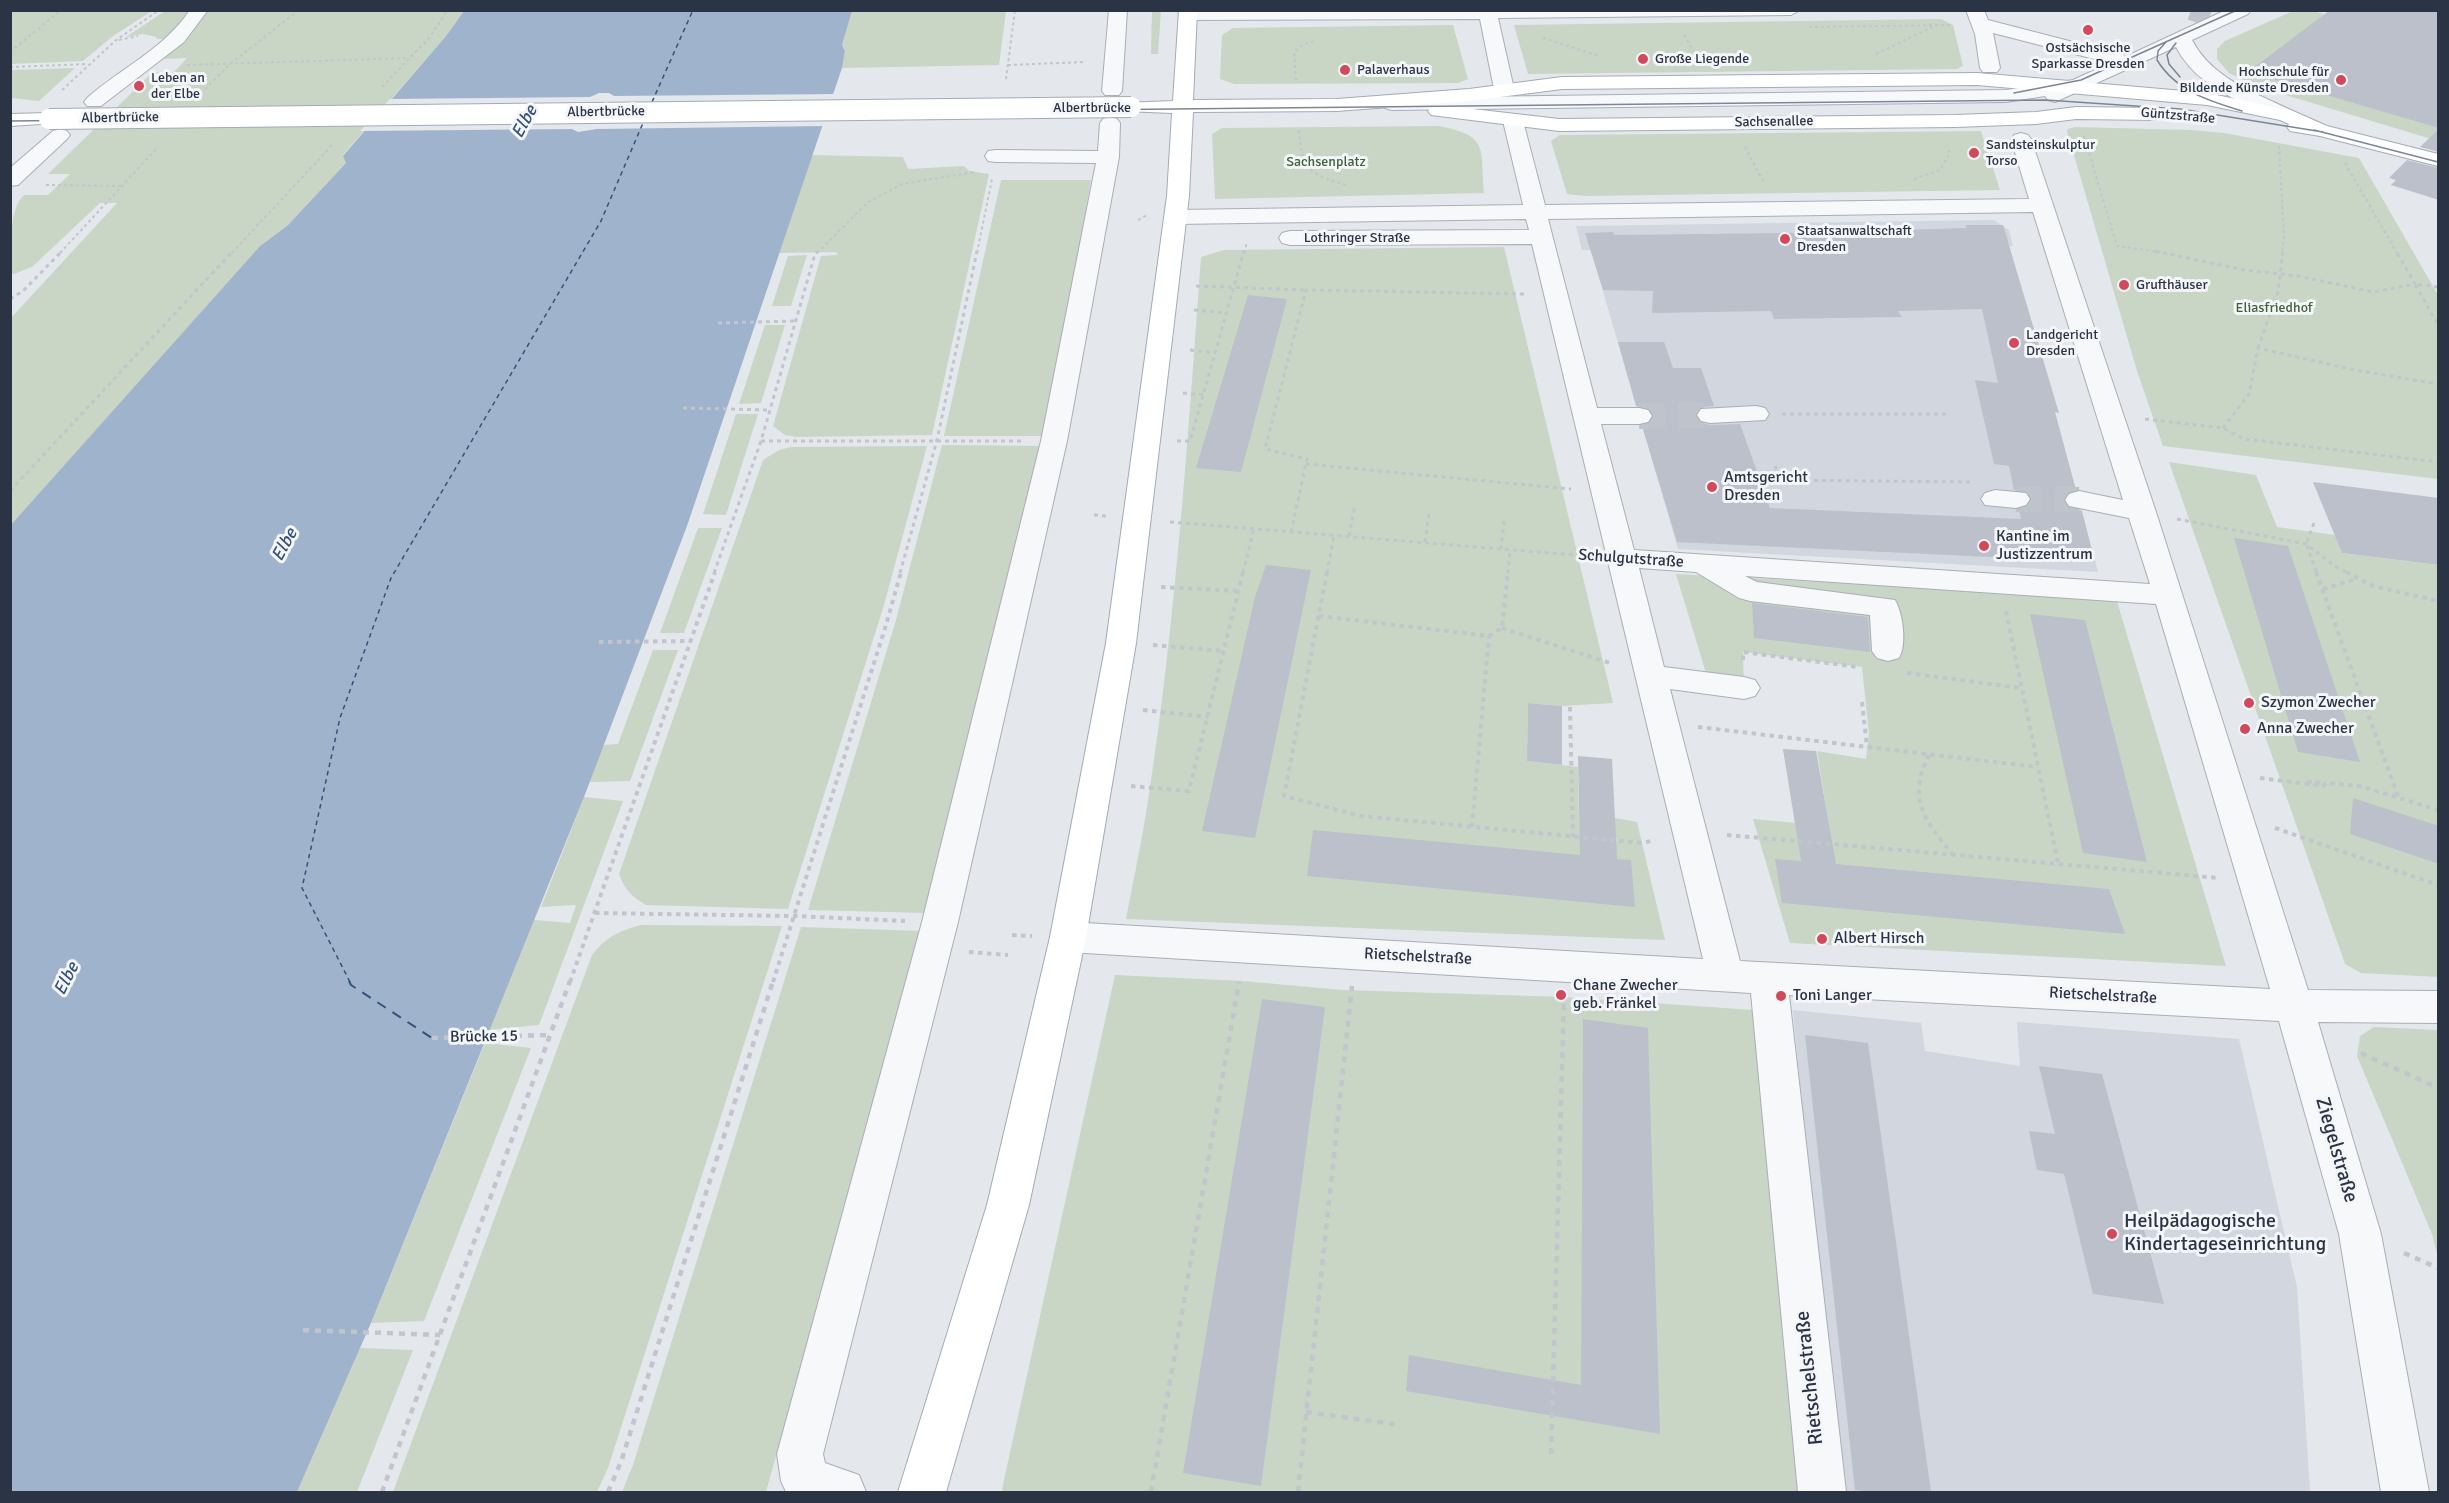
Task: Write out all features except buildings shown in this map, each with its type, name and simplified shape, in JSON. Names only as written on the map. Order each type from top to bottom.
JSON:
[{"type":"main road","points":[[922,1492],[1008,1205],[1068,937],[1111,707],[1138,519],[1166,285],[1180,232],[1188,14]]},
{"type":"main road","points":[[1184,107],[1337,105],[1470,95],[1562,83],[1937,79],[1995,75]]},
{"type":"main road","name":"Güntzstraße","points":[[1995,75],[2073,86],[2182,96],[2286,116],[2319,129],[2439,160]]},
{"type":"main road","points":[[1337,105],[1449,111],[1513,121]]},
{"type":"main road","name":"Albertbrücke","points":[[32,122],[1184,107]]},
{"type":"main road","name":"Güntzstraße","points":[[2036,118],[2076,113],[2130,112],[2319,129]]},
{"type":"main road","name":"Sachsenallee","points":[[1513,121],[1604,124],[2036,118]]},
{"type":"street","points":[[94,102],[116,83],[144,66],[174,42],[193,22],[199,10]]},
{"type":"street","points":[[1112,91],[1118,10]]},
{"type":"street","points":[[1188,14],[1791,10]]},
{"type":"street","points":[[2007,118],[2242,10]]},
{"type":"street","points":[[1487,12],[1504,89]]},
{"type":"street","points":[[1978,17],[2128,62]]},
{"type":"street","points":[[1978,17],[1995,75]]},
{"type":"street","name":"Güntzstraße","points":[[2181,38],[2189,56],[2204,72],[2286,116]]},
{"type":"street","points":[[1337,105],[2006,96],[2073,86]]},
{"type":"street","points":[[1513,121],[1725,975]]},
{"type":"street","points":[[10,180],[32,122]]},
{"type":"street","points":[[842,1492],[805,1482],[800,1454],[940,922],[1054,441],[1108,158],[1110,123]]},
{"type":"street","name":"Ziegelstraße","points":[[2021,139],[2168,595],[2360,1234],[2405,1492]]},
{"type":"street","points":[[996,162],[1108,158]]},
{"type":"street","points":[[1180,232],[1540,224],[2042,205]]},
{"type":"street","name":"Lothringer Straße","points":[[1248,238],[1540,224]]},
{"type":"street","points":[[1710,415],[1756,414]]},
{"type":"street","points":[[1587,416],[1639,416]]},
{"type":"street","points":[[2079,500],[2142,512]]},
{"type":"street","name":"Schulgutstraße","points":[[1623,558],[2168,595]]},
{"type":"street","points":[[1701,564],[1750,591],[1884,607],[1888,651]]},
{"type":"street","points":[[1652,676],[1744,688]]},
{"type":"street","name":"Rietschelstraße","points":[[1068,937],[1768,978],[2293,1005],[2439,1007]]},
{"type":"street","name":"Rietschelstraße","points":[[1768,978],[1821,1492]]},
{"type":"path","points":[[10,52],[61,10]]},
{"type":"path","points":[[151,10],[158,11]]},
{"type":"path","points":[[200,93],[230,64],[298,10]]},
{"type":"path","points":[[379,91],[429,38],[448,10]]},
{"type":"path","points":[[1006,83],[1015,10]]},
{"type":"path","points":[[55,97],[115,41],[158,11]]},
{"type":"path","points":[[1873,56],[1935,25]]},
{"type":"path","points":[[1680,29],[1702,65]]},
{"type":"path","points":[[115,41],[128,37]]},
{"type":"path","points":[[1542,38],[1599,57]]},
{"type":"path","points":[[180,65],[408,58]]},
{"type":"path","points":[[1008,65],[1114,61]]},
{"type":"path","points":[[10,67],[88,64]]},
{"type":"path","points":[[1299,125],[1301,158],[1310,169],[1326,179],[1358,188]]},
{"type":"path","points":[[2082,131],[2117,246],[2170,253],[2244,270],[2280,274],[2374,292],[2415,284],[2439,287]]},
{"type":"path","points":[[10,491],[337,140]]},
{"type":"path","points":[[1741,140],[1764,184]]},
{"type":"path","points":[[10,299],[23,291],[123,186],[161,142]]},
{"type":"path","points":[[1908,180],[1940,170],[1950,153],[1945,145]]},
{"type":"path","points":[[2223,428],[2249,394],[2258,348],[2278,291],[2284,238],[2279,146]]},
{"type":"path","points":[[2341,157],[2439,325]]},
{"type":"path","points":[[382,1492],[595,913],[761,441],[815,254],[867,203],[902,184],[924,179],[954,177],[996,162]]},
{"type":"path","points":[[608,1492],[624,1450],[886,625],[937,440],[996,162]]},
{"type":"path","points":[[60,185],[123,186]]},
{"type":"path","points":[[1148,441],[1190,441],[1248,238]]},
{"type":"path","points":[[1166,285],[1557,295]]},
{"type":"path","points":[[1291,532],[1307,459],[1265,449],[1306,290]]},
{"type":"path","points":[[718,323],[794,321]]},
{"type":"path","points":[[2258,348],[2355,370],[2439,384]]},
{"type":"path","points":[[683,408],[770,410]]},
{"type":"path","points":[[1756,414],[1949,414]]},
{"type":"path","points":[[2111,415],[2223,428],[2244,439],[2439,462]]},
{"type":"path","points":[[761,441],[1054,441]]},
{"type":"path","points":[[1306,464],[1606,493]]},
{"type":"path","points":[[1775,466],[1781,480],[1995,493]]},
{"type":"path","points":[[1349,536],[1355,505]]},
{"type":"path","points":[[2142,512],[2306,544],[2357,579],[2405,596],[2439,602]]},
{"type":"path","points":[[1425,542],[1429,513]]},
{"type":"path","name":"Schulgutstraße","points":[[1094,515],[1623,558]]},
{"type":"path","points":[[1501,549],[1504,521]]},
{"type":"path","points":[[2314,523],[2306,544],[2397,796]]},
{"type":"path","points":[[1097,783],[1189,791],[1254,528]]},
{"type":"path","points":[[1334,535],[1284,796],[1361,816],[1573,837],[1642,843],[1690,832],[2255,881]]},
{"type":"path","points":[[1502,628],[1510,549]]},
{"type":"path","points":[[2323,589],[2357,579]]},
{"type":"path","points":[[2000,584],[2058,863]]},
{"type":"path","points":[[1129,586],[1239,591]]},
{"type":"path","points":[[1319,616],[1489,636],[1502,628],[1652,676]]},
{"type":"path","points":[[1472,827],[1489,636]]},
{"type":"path","points":[[599,642],[691,640]]},
{"type":"path","points":[[1121,643],[1224,651]]},
{"type":"path","points":[[1862,702],[1867,747]]},
{"type":"path","points":[[1111,707],[1208,717]]},
{"type":"path","points":[[1570,707],[1573,837]]},
{"type":"path","points":[[1663,722],[2037,767]]},
{"type":"path","points":[[1930,754],[1922,768],[1916,792],[1930,828],[1953,854]]},
{"type":"path","points":[[2223,776],[2304,782],[2322,786],[2326,783],[2360,786],[2439,810]]},
{"type":"path","points":[[2323,844],[2439,885]]},
{"type":"path","points":[[595,913],[795,916],[940,922]]},
{"type":"path","points":[[1150,1492],[1246,947]]},
{"type":"path","points":[[966,952],[1008,955]]},
{"type":"path","points":[[1298,1492],[1356,953]]},
{"type":"path","points":[[1551,1454],[1564,965]]},
{"type":"path","name":"Brücke 15","points":[[432,1038],[551,1035]]},
{"type":"path","points":[[2361,1053],[2439,1088]]},
{"type":"path","points":[[303,1330],[440,1335]]},
{"type":"path","points":[[1306,1412],[1401,1425]]},
{"type":"shaded area","points":[[1994,220],[2009,230],[2013,246],[2009,246],[2098,572],[1678,549],[1591,250],[1582,250],[1576,226]]},
{"type":"shaded area","points":[[1793,1010],[1921,1023],[1925,1051],[2020,1066],[2017,1022],[2239,1039],[2297,1287],[2310,1492],[1837,1492]]},
{"type":"green space","points":[[10,11],[152,11],[113,36],[83,61],[11,64]]},
{"type":"green space","points":[[165,11],[194,11],[171,39],[157,39],[143,34],[126,37]]},
{"type":"green space","points":[[204,11],[464,11],[446,36],[343,155],[346,163],[287,226],[260,246],[11,526],[10,319],[117,203],[100,203],[32,267],[14,274],[11,273],[11,243],[15,210],[24,195],[48,195],[70,174],[48,174],[153,72],[174,72],[187,58],[163,59],[185,37]]},
{"type":"green space","points":[[852,11],[1006,11],[999,65],[842,68],[845,51],[842,45]]},
{"type":"green space","points":[[1152,11],[1161,11],[1158,54],[1151,54]]},
{"type":"green space","points":[[2293,11],[2312,11],[2324,14],[2302,37],[2438,128],[2438,141],[2259,87],[2229,73],[2217,59],[2217,49],[2225,41]]},
{"type":"green space","points":[[1941,19],[1953,25],[1963,66],[1957,69],[1528,74],[1514,25]]},
{"type":"green space","points":[[1453,25],[1468,79],[1458,83],[1234,84],[1220,79],[1222,35],[1233,28]]},
{"type":"green space","points":[[75,68],[39,101],[11,98],[11,70]]},
{"type":"green space","name":"Sachsenplatz","points":[[1439,126],[1467,134],[1475,140],[1481,155],[1484,193],[1215,199],[1212,134],[1222,128]]},
{"type":"green space","name":"Eliasfriedhof","points":[[2075,127],[2224,133],[2359,158],[2438,295],[2438,479],[2163,446],[2137,371],[2067,131]]},
{"type":"green space","points":[[1981,131],[2000,190],[1585,196],[1567,194],[1551,141],[1560,135]]},
{"type":"green space","points":[[811,155],[903,157],[908,169],[964,166],[969,171],[989,174],[932,435],[796,437],[785,435],[773,426],[821,256],[838,255],[836,252],[778,253]]},
{"type":"green space","points":[[1001,180],[1091,180],[1046,436],[944,436]]},
{"type":"green space","points":[[1504,247],[1613,703],[1562,706],[1528,703],[1527,761],[1578,767],[1579,819],[1615,822],[1615,818],[1637,822],[1665,940],[1126,919],[1147,810],[1167,660],[1201,257],[1224,250]]},
{"type":"green space","points":[[807,255],[791,306],[772,306],[788,256]]},
{"type":"green space","points":[[765,325],[785,325],[761,403],[739,404]]},
{"type":"green space","points":[[736,414],[758,414],[726,515],[703,514]]},
{"type":"green space","points":[[942,445],[1045,446],[927,913],[808,910],[896,620]]},
{"type":"green space","points":[[927,446],[884,605],[788,909],[646,905],[641,902],[626,889],[619,874],[763,460],[779,450],[791,447]]},
{"type":"green space","points":[[2169,462],[2256,475],[2277,527],[2335,535],[2342,553],[2438,565],[2438,977],[2361,973],[2345,964]]},
{"type":"green space","points":[[698,528],[722,528],[684,633],[660,633]]},
{"type":"green space","points":[[1676,574],[2116,598],[2226,966],[1790,943],[1753,819],[1829,826],[1817,751],[1866,759],[1869,734],[1862,667],[1743,652],[1744,688],[1709,683]]},
{"type":"green space","points":[[653,650],[678,650],[630,781],[589,782],[603,745],[618,744]]},
{"type":"green space","points":[[584,797],[623,801],[539,1025],[489,1030],[534,920],[570,923],[576,905],[541,907]]},
{"type":"green space","points":[[640,925],[782,926],[608,1468],[597,1492],[393,1492],[592,955],[613,936]]},
{"type":"green space","points":[[801,927],[922,931],[766,1492],[622,1492],[633,1465]]},
{"type":"green space","points":[[1115,975],[1243,981],[1342,990],[1564,997],[1753,1010],[1799,1492],[1004,1492],[1002,1489]]},
{"type":"green space","points":[[2374,1027],[2438,1030],[2438,1258],[2432,1234],[2357,1056],[2360,1036]]},
{"type":"green space","points":[[485,1043],[531,1048],[424,1321],[371,1323]]},
{"type":"green space","points":[[360,1348],[413,1350],[357,1492],[297,1492]]},
{"type":"water","name":"Elbe","points":[[464,11],[852,11],[842,45],[845,51],[842,68],[687,526],[584,797],[371,1323],[297,1492],[11,1492],[10,526],[260,246],[287,226],[346,163],[343,156],[446,36]]},
{"type":"pier","points":[[599,93],[609,93],[614,96],[836,94],[825,126],[597,129],[578,132],[572,129],[360,131],[390,99],[590,97]]},
{"type":"ferry route","points":[[652,102],[693,10]]},
{"type":"ferry route","points":[[350,982],[302,888],[340,718],[391,578],[601,221],[643,123]]},
{"type":"ferry route","points":[[349,981],[351,985],[432,1038]]},
{"type":"tunnel","points":[[2191,10],[2220,20]]},
{"type":"tunnel","points":[[1639,416],[1710,415]]},
{"type":"tunnel","points":[[2016,499],[2079,500]]},
{"type":"tram line","points":[[2014,93],[2081,80],[2237,10]]},
{"type":"tram line","points":[[2166,42],[2158,51],[2157,60],[2174,80],[2206,99],[2242,111]]},
{"type":"tram line","points":[[2176,43],[2167,55],[2169,64],[2180,77]]},
{"type":"tram line","points":[[10,121],[2046,100],[2180,109],[2320,131]]},
{"type":"tram line","points":[[2314,130],[2320,131]]},
{"type":"tram line","points":[[2320,131],[2438,162]]},
{"type":"place","name":"Ostsächsische Sparkasse Dresden","points":[[2088,30]]},
{"type":"place","name":"Große Liegende","points":[[1643,59]]},
{"type":"place","name":"Palaverhaus","points":[[1345,70]]},
{"type":"place","name":"Hochschule für Bildende Künste Dresden","points":[[2341,80]]},
{"type":"place","name":"Leben an der Elbe","points":[[139,86]]},
{"type":"place","name":"Sandsteinskulptur Torso","points":[[1974,153]]},
{"type":"place","name":"Staatsanwaltschaft Dresden","points":[[1785,239]]},
{"type":"place","name":"Grufthäuser","points":[[2124,285]]},
{"type":"place","name":"Landgericht Dresden","points":[[2014,343]]},
{"type":"place","name":"Amtsgericht Dresden","points":[[1712,487]]},
{"type":"place","name":"Kantine im Justizzentrum","points":[[1984,546]]},
{"type":"place","name":"Szymon Zwecher","points":[[2249,703]]},
{"type":"place","name":"Anna Zwecher","points":[[2245,729]]},
{"type":"place","name":"Albert Hirsch","points":[[1822,939]]},
{"type":"place","name":"Chane Zwecher geb. Fränkel","points":[[1561,995]]},
{"type":"place","name":"Toni Langer","points":[[1781,996]]},
{"type":"place","name":"Heilpädagogische Kindertageseinrichtung","points":[[2112,1234]]}]
